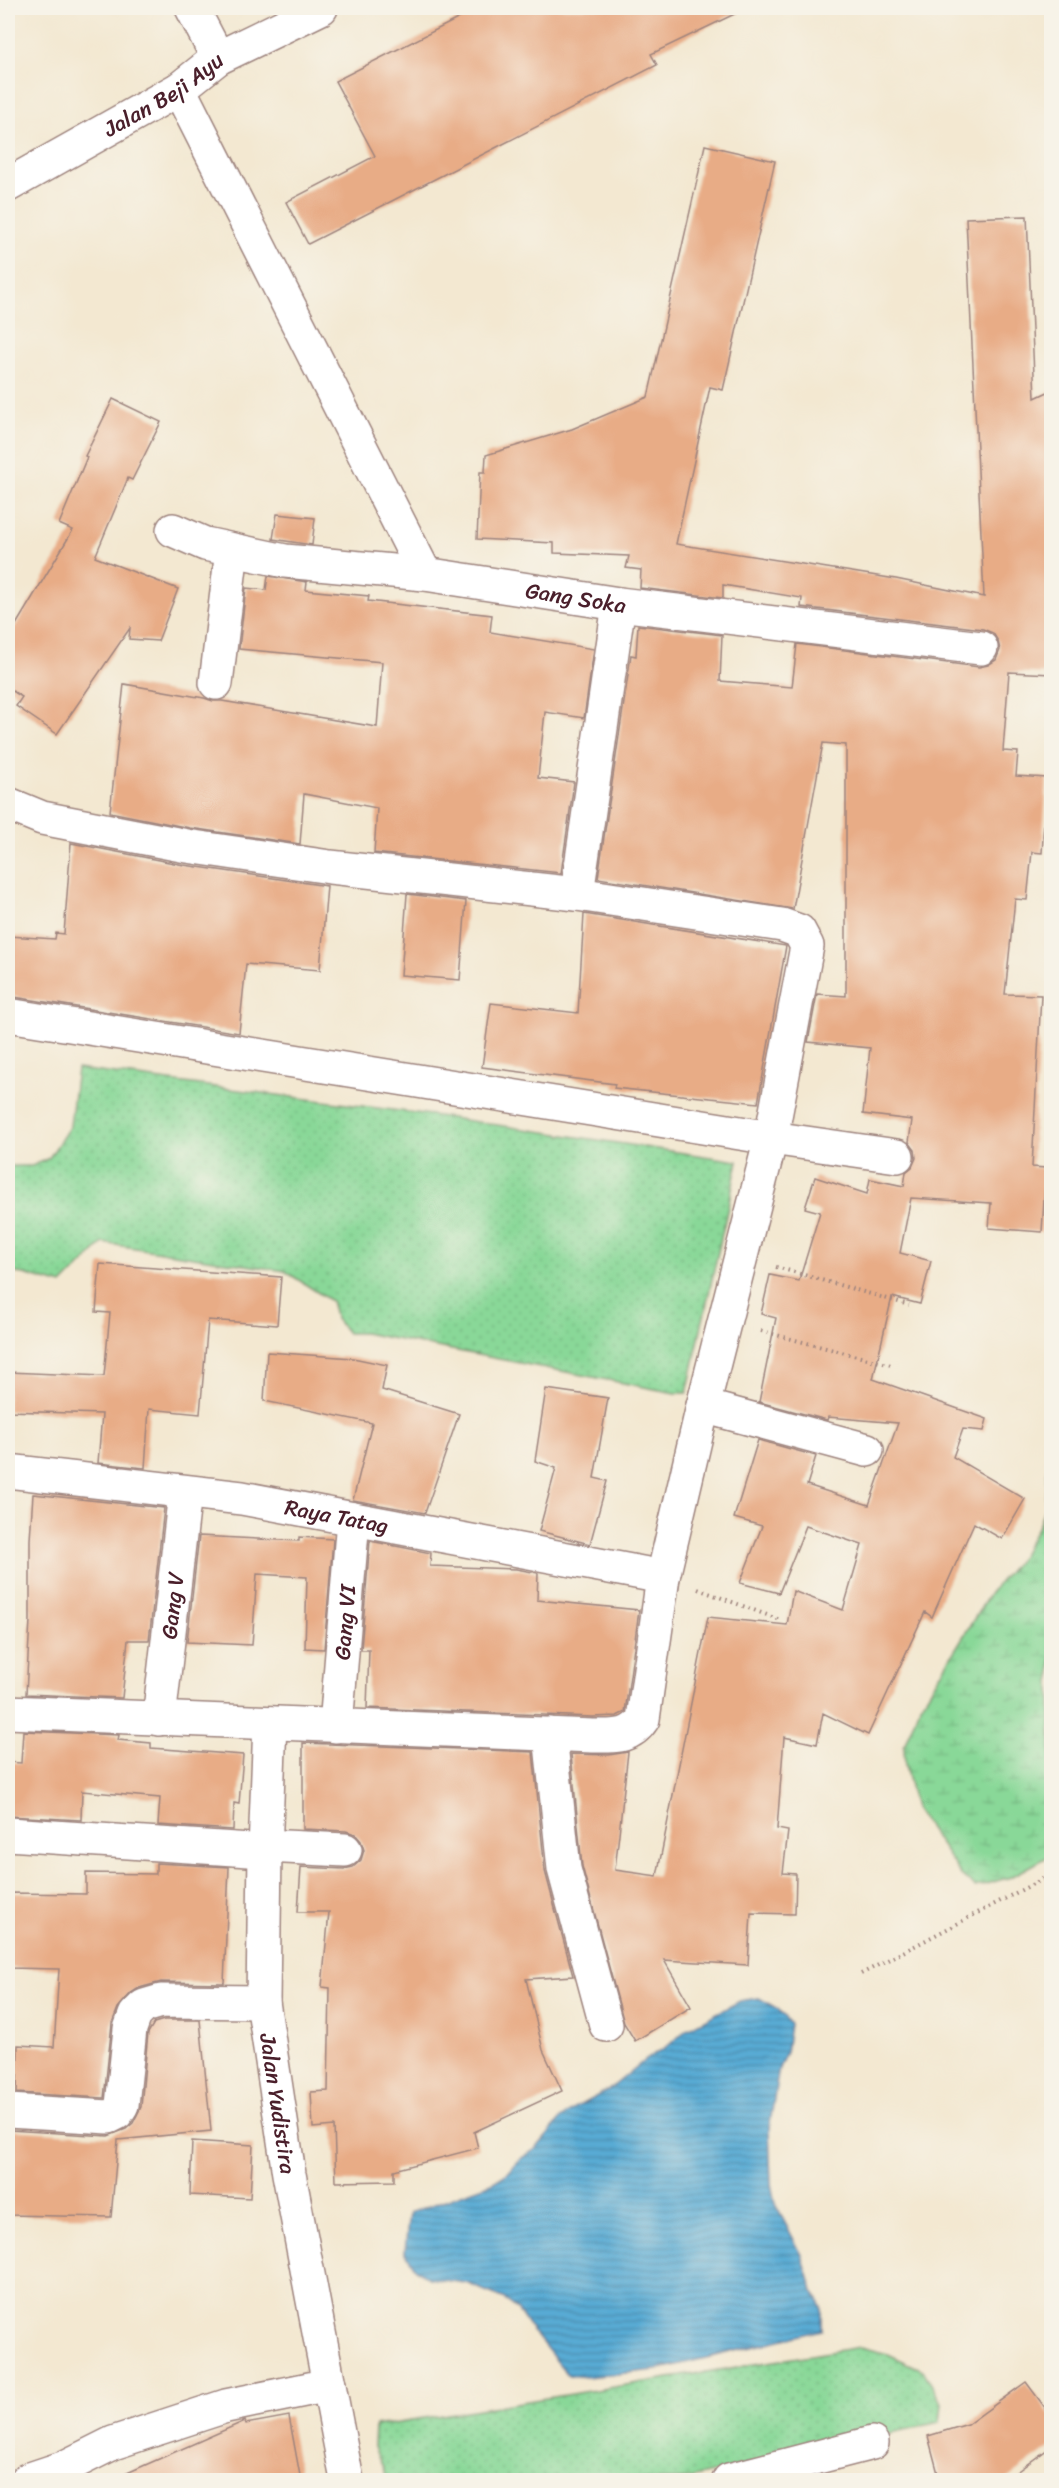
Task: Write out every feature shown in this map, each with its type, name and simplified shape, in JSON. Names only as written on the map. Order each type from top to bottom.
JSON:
[{"type":"street","points":[[192,8],[218,58]]},
{"type":"street","name":"Jalan Beji Ayu","points":[[8,185],[179,89],[218,58],[321,8]]},
{"type":"street","points":[[179,89],[425,574]]},
{"type":"street","name":"Gang Soka","points":[[173,530],[206,544],[285,561],[425,574],[619,604],[981,648]]},
{"type":"street","points":[[216,683],[232,550]]},
{"type":"street","points":[[576,894],[619,604]]},
{"type":"street","points":[[8,804],[42,818],[187,846],[330,867],[576,894],[782,924],[799,931],[807,946],[771,1138],[703,1406],[663,1577],[642,1719],[637,1728],[625,1735],[550,1734],[8,1712]]},
{"type":"street","points":[[8,1015],[771,1138],[897,1156]]},
{"type":"street","points":[[703,1406],[867,1450]]},
{"type":"street","name":"Raya Tatag","points":[[8,1477],[242,1498],[663,1577]]},
{"type":"street","name":"Gang V","points":[[159,1719],[185,1492]]},
{"type":"street","name":"Gang VI","points":[[336,1726],[353,1519]]},
{"type":"street","name":"Jalan Yudistira","points":[[270,1723],[265,1848],[263,2002],[289,2174],[347,2481]]},
{"type":"street","points":[[550,1734],[564,1869],[606,2025]]},
{"type":"street","points":[[8,1834],[345,1850]]},
{"type":"street","points":[[8,2111],[109,2117],[117,2113],[122,2105],[130,2029],[135,2015],[144,2006],[161,2001],[263,2002]]},
{"type":"street","points":[[27,2481],[63,2468],[113,2443],[226,2406],[329,2385]]},
{"type":"street","points":[[729,2481],[872,2443]]},
{"type":"path","points":[[741,1257],[909,1305]]},
{"type":"path","points":[[725,1322],[891,1365]]},
{"type":"path","points":[[663,1577],[729,1599],[780,1620]]},
{"type":"path","points":[[861,1974],[1052,1874]]},
{"type":"green space","points":[[77,1069],[431,1115],[738,1161],[687,1393],[675,1393],[364,1333],[347,1333],[336,1319],[331,1301],[285,1271],[103,1243],[62,1285],[24,1274],[8,1272],[8,1166],[32,1166],[49,1158],[70,1126]]},
{"type":"green space","points":[[1051,1459],[1051,1855],[1011,1877],[975,1887],[961,1875],[915,1808],[905,1765],[904,1746],[918,1710],[990,1593],[1020,1558],[1039,1524],[1045,1507],[1047,1469]]},
{"type":"green space","points":[[860,2347],[888,2354],[923,2370],[942,2403],[940,2422],[681,2480],[385,2480],[384,2470],[374,2447],[375,2426]]},
{"type":"water","points":[[759,1998],[778,2009],[790,2024],[786,2052],[779,2068],[769,2129],[771,2184],[775,2204],[802,2255],[813,2291],[822,2307],[822,2330],[656,2370],[586,2377],[568,2375],[517,2309],[503,2298],[466,2283],[429,2278],[415,2268],[405,2251],[409,2213],[492,2183],[508,2173],[520,2159],[536,2149],[561,2119],[575,2108],[610,2089],[687,2029],[740,2001]]},
{"type":"building","points":[[479,8],[747,8],[651,54],[657,65],[308,244],[286,202],[375,156],[335,81]]},
{"type":"building","points":[[705,145],[775,161],[723,390],[710,387],[676,544],[896,579],[984,597],[966,218],[1027,216],[1035,398],[1052,390],[1052,674],[1009,672],[1003,751],[1018,752],[1016,776],[1047,778],[1042,853],[1032,852],[1027,900],[1015,899],[1005,994],[1041,995],[1032,1167],[1046,1168],[1042,1232],[989,1228],[991,1203],[911,1198],[900,1253],[931,1261],[920,1304],[892,1297],[873,1379],[987,1419],[984,1431],[963,1429],[953,1457],[1025,1499],[1002,1539],[974,1523],[932,1617],[925,1612],[868,1735],[823,1713],[817,1744],[784,1737],[777,1829],[788,1831],[783,1873],[796,1874],[795,1914],[751,1913],[748,1965],[664,1960],[691,2007],[635,2041],[624,2023],[582,1866],[571,1754],[609,1755],[628,1752],[615,1870],[657,1876],[708,1617],[787,1625],[793,1591],[843,1610],[862,1545],[806,1526],[779,1593],[740,1583],[762,1526],[734,1518],[758,1440],[816,1456],[807,1485],[869,1505],[898,1423],[828,1417],[827,1420],[759,1402],[776,1318],[761,1314],[770,1275],[799,1281],[820,1212],[805,1208],[815,1177],[867,1194],[870,1179],[904,1186],[906,1172],[912,1167],[916,1158],[915,1150],[909,1142],[912,1120],[863,1114],[870,1048],[808,1042],[817,994],[846,996],[846,745],[823,743],[793,909],[598,878],[631,655],[636,656],[638,625],[722,635],[720,681],[792,687],[797,644],[979,667],[996,660],[1000,650],[993,633],[983,629],[801,607],[802,598],[723,585],[723,598],[640,588],[641,570],[626,568],[629,556],[554,553],[554,543],[477,539],[480,472],[485,472],[486,455],[572,429],[648,397]]},
{"type":"building","points":[[113,399],[161,422],[132,480],[128,478],[95,557],[178,589],[158,641],[129,639],[130,628],[57,734],[16,706],[22,697],[8,688],[8,638],[73,530],[59,524],[87,457],[85,456]]},
{"type":"building","points":[[277,514],[315,518],[312,545],[273,539]]},
{"type":"building","points":[[268,576],[307,582],[306,590],[369,596],[368,601],[492,615],[490,632],[594,649],[584,718],[545,712],[538,778],[574,782],[561,873],[374,853],[377,808],[304,794],[300,844],[190,828],[110,812],[124,684],[213,701],[377,727],[382,662],[239,649],[246,588],[266,590]]},
{"type":"building","points":[[71,843],[184,865],[327,886],[320,970],[246,964],[239,1033],[8,996],[8,936],[55,939],[56,933],[64,934]]},
{"type":"building","points":[[407,894],[466,901],[460,980],[401,975]]},
{"type":"building","points":[[584,914],[786,946],[758,1103],[614,1088],[615,1084],[482,1067],[491,1003],[578,1013]]},
{"type":"building","points":[[100,1264],[281,1277],[277,1325],[208,1320],[200,1414],[149,1409],[145,1468],[98,1463],[102,1414],[8,1411],[8,1372],[104,1376],[110,1313],[96,1312]]},
{"type":"building","points":[[267,1352],[353,1358],[387,1365],[382,1390],[459,1414],[425,1513],[353,1500],[372,1423],[264,1401]]},
{"type":"building","points":[[546,1389],[608,1398],[594,1478],[607,1481],[590,1544],[539,1531],[556,1468],[535,1461]]},
{"type":"building","points":[[33,1494],[164,1508],[149,1640],[128,1640],[122,1698],[26,1694]]},
{"type":"building","points":[[199,1536],[299,1541],[299,1537],[333,1539],[324,1649],[305,1648],[307,1577],[257,1574],[252,1645],[187,1642]]},
{"type":"building","points":[[370,1541],[431,1553],[430,1566],[516,1569],[538,1573],[537,1600],[639,1610],[625,1712],[617,1716],[593,1717],[367,1708],[369,1650],[361,1650]]},
{"type":"building","points":[[23,1731],[119,1735],[118,1740],[151,1743],[151,1748],[243,1755],[239,1804],[234,1803],[233,1830],[158,1825],[160,1798],[82,1791],[81,1820],[8,1816],[8,1762],[21,1763]]},
{"type":"building","points":[[303,1743],[533,1752],[545,1871],[573,1976],[526,1979],[543,2050],[562,2091],[474,2132],[478,2148],[394,2170],[394,2181],[336,2182],[334,2126],[313,2128],[311,2092],[328,2091],[330,1988],[322,1987],[329,1912],[298,1912],[301,1867],[344,1869],[353,1867],[361,1860],[364,1850],[355,1834],[346,1831],[303,1829]]},
{"type":"building","points":[[156,1863],[229,1867],[224,1983],[161,1982],[139,1988],[131,1993],[118,2008],[112,2023],[104,2098],[17,2093],[18,2045],[54,2047],[59,1969],[8,1968],[8,1893],[86,1894],[86,1873],[156,1874]]},
{"type":"building","points":[[164,2020],[200,2020],[211,2131],[118,2140],[111,2217],[8,2215],[8,2130],[108,2136],[126,2129],[133,2123],[141,2107],[148,2033],[154,2023]]},
{"type":"building","points":[[192,2141],[253,2145],[250,2198],[190,2195]]},
{"type":"building","points":[[1026,2382],[1052,2417],[1052,2446],[1004,2481],[940,2481],[928,2436],[968,2424]]},
{"type":"building","points":[[289,2416],[301,2481],[109,2481],[245,2421],[246,2424]]}]
